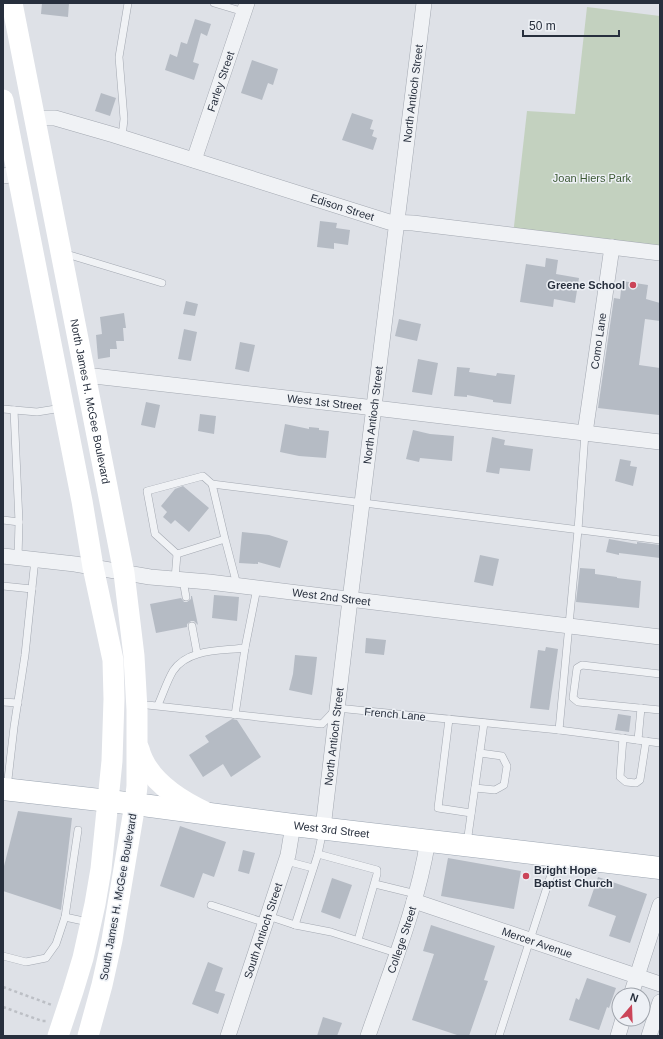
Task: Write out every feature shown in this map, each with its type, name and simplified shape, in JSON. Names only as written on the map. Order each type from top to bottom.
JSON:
[{"type":"main road","name":"North James H. McGee Boulevard","points":[[12,3],[124,573],[134,656],[137,704],[138,746],[135,804]]},
{"type":"main road","points":[[3,100],[10,175],[63,408],[82,501],[93,567],[113,660],[114,703],[109,801]]},
{"type":"main road","points":[[138,746],[143,762],[152,776],[173,794],[209,814]]},
{"type":"main road","name":"West 3rd Street","points":[[5,790],[135,804],[293,825],[660,868]]},
{"type":"main road","name":"South James H. McGee Boulevard","points":[[58,1036],[83,958],[101,869],[109,801]]},
{"type":"main road","name":"South James H. McGee Boulevard","points":[[88,1036],[102,985],[112,940],[135,804]]},
{"type":"street","name":"North Antioch Street","points":[[324,828],[350,600],[424,3]]},
{"type":"street","name":"Farley Street","points":[[194,160],[245,8]]},
{"type":"street","name":"Edison Street","points":[[35,118],[55,118],[122,137],[333,206],[389,222],[660,253]]},
{"type":"street","name":"Como Lane","points":[[585,434],[612,248]]},
{"type":"street","name":"West 1st Street","points":[[85,375],[660,442]]},
{"type":"street","name":"West 2nd Street","points":[[3,556],[93,567],[124,573],[660,637]]},
{"type":"street","name":"South Antioch Street","points":[[228,1036],[286,861],[293,825]]},
{"type":"street","name":"College Street","points":[[368,1036],[415,898],[423,870],[428,840]]},
{"type":"street","name":"Mercer Avenue","points":[[415,898],[530,940],[660,984]]},
{"type":"street","points":[[634,987],[660,905]]},
{"type":"street","points":[[649,1036],[660,1002]]},
{"type":"lane","points":[[122,137],[124,119],[119,57],[128,3]]},
{"type":"lane","points":[[214,3],[245,8]]},
{"type":"lane","points":[[61,253],[162,283]]},
{"type":"lane","points":[[3,409],[37,412],[63,408]]},
{"type":"lane","points":[[14,410],[19,522],[18,558]]},
{"type":"lane","points":[[559,730],[570,626],[585,434]]},
{"type":"lane","points":[[186,597],[179,579],[177,554],[155,534],[147,491],[203,476],[212,484],[660,540]]},
{"type":"lane","points":[[212,484],[237,586]]},
{"type":"lane","points":[[3,520],[19,522]]},
{"type":"lane","points":[[177,554],[225,539]]},
{"type":"lane","points":[[5,790],[26,655],[34,560]]},
{"type":"lane","points":[[3,586],[32,589]]},
{"type":"lane","points":[[235,715],[257,588]]},
{"type":"lane","points":[[192,626],[198,653]]},
{"type":"lane","points":[[158,705],[174,670],[185,659],[198,653],[246,648]]},
{"type":"lane","points":[[660,674],[582,665],[577,668],[573,698],[578,702],[660,710]]},
{"type":"lane","points":[[3,702],[18,703]]},
{"type":"lane","points":[[137,704],[158,705],[322,724],[337,708]]},
{"type":"lane","name":"French Lane","points":[[337,708],[559,730],[660,743]]},
{"type":"lane","points":[[638,740],[641,708]]},
{"type":"lane","points":[[449,719],[438,808],[472,813]]},
{"type":"lane","points":[[467,846],[484,723]]},
{"type":"lane","points":[[623,738],[620,777],[626,782],[636,783],[640,780],[646,741]]},
{"type":"lane","points":[[475,788],[495,790],[504,785],[507,766],[502,756],[480,753]]},
{"type":"lane","points":[[296,925],[318,854],[324,828]]},
{"type":"lane","points":[[3,956],[26,962],[46,958],[56,944],[65,917],[78,830]]},
{"type":"lane","points":[[318,854],[377,870],[375,884],[358,940]]},
{"type":"lane","points":[[499,1036],[557,857]]},
{"type":"lane","points":[[286,861],[313,868]]},
{"type":"lane","points":[[375,884],[415,898]]},
{"type":"lane","points":[[211,905],[267,919],[331,932],[396,953]]},
{"type":"lane","points":[[65,917],[90,922]]},
{"type":"path","points":[[3,987],[50,1003],[65,1016]]},
{"type":"path","points":[[3,1007],[42,1022],[65,1016]]},
{"type":"green space","name":"Joan Hiers Park","points":[[587,7],[660,16],[660,253],[513,235],[527,111],[575,114]]},
{"type":"building","points":[[42,3],[69,3],[68,17],[41,14]]},
{"type":"building","points":[[195,19],[211,24],[207,36],[201,33],[193,62],[199,64],[194,80],[165,70],[170,54],[177,57],[181,42],[187,44]]},
{"type":"building","points":[[252,60],[278,69],[273,85],[268,83],[262,100],[241,93]]},
{"type":"building","points":[[101,93],[116,98],[110,116],[95,111]]},
{"type":"building","points":[[352,113],[373,120],[370,129],[374,130],[372,136],[377,138],[373,150],[342,140]]},
{"type":"building","points":[[320,221],[337,223],[336,228],[350,230],[348,245],[334,243],[334,249],[317,247]]},
{"type":"building","points":[[546,258],[558,260],[556,274],[579,278],[575,303],[554,299],[553,307],[520,302],[526,264],[545,267]]},
{"type":"building","points":[[622,281],[648,285],[646,299],[660,303],[660,321],[645,319],[639,365],[660,368],[659,415],[598,408],[614,298],[620,299]]},
{"type":"building","points":[[186,301],[198,304],[195,316],[183,314]]},
{"type":"building","points":[[124,313],[126,328],[123,328],[124,341],[116,341],[117,349],[110,349],[110,357],[98,359],[96,335],[102,334],[100,317]]},
{"type":"building","points":[[399,319],[421,324],[417,341],[395,336]]},
{"type":"building","points":[[184,329],[197,332],[191,361],[178,359]]},
{"type":"building","points":[[240,342],[255,345],[249,372],[235,369]]},
{"type":"building","points":[[418,359],[438,363],[432,395],[412,392]]},
{"type":"building","points":[[457,367],[470,368],[469,372],[496,376],[497,373],[515,375],[511,404],[493,402],[493,400],[467,395],[467,397],[454,396]]},
{"type":"building","points":[[146,402],[160,405],[155,428],[141,425]]},
{"type":"building","points":[[200,414],[216,416],[214,434],[198,431]]},
{"type":"building","points":[[285,424],[309,429],[309,427],[319,428],[319,430],[329,431],[326,458],[299,456],[280,452]]},
{"type":"building","points":[[413,430],[430,434],[454,436],[452,461],[420,458],[419,462],[406,459]]},
{"type":"building","points":[[492,437],[505,440],[504,445],[533,449],[530,471],[500,468],[499,474],[486,472]]},
{"type":"building","points":[[620,459],[631,461],[630,466],[637,467],[633,486],[615,481]]},
{"type":"building","points":[[183,486],[209,508],[189,532],[175,520],[171,524],[163,517],[167,512],[161,506],[175,489]]},
{"type":"building","points":[[242,532],[269,535],[288,541],[280,568],[258,562],[258,564],[239,563]]},
{"type":"building","points":[[609,539],[637,544],[637,542],[660,545],[660,558],[619,553],[619,555],[606,552]]},
{"type":"building","points":[[480,555],[499,559],[493,586],[474,582]]},
{"type":"building","points":[[580,568],[595,569],[595,574],[641,581],[639,608],[576,602]]},
{"type":"building","points":[[214,595],[239,597],[237,621],[212,618]]},
{"type":"building","points":[[191,596],[198,625],[194,621],[191,621],[187,624],[187,627],[156,633],[150,604],[181,598],[184,602],[187,602],[191,599]]},
{"type":"building","points":[[366,638],[386,640],[384,655],[365,653]]},
{"type":"building","points":[[546,647],[558,649],[549,710],[530,708],[538,650],[545,651]]},
{"type":"building","points":[[295,655],[317,657],[312,695],[289,690],[293,674]]},
{"type":"building","points":[[618,714],[631,716],[629,732],[615,730]]},
{"type":"building","points":[[232,719],[237,720],[261,757],[231,777],[223,764],[203,777],[189,755],[209,742],[205,736]]},
{"type":"building","points":[[18,811],[72,818],[61,910],[3,891],[3,870]]},
{"type":"building","points":[[180,826],[226,842],[214,877],[203,873],[194,898],[160,886]]},
{"type":"building","points":[[243,850],[255,853],[249,874],[238,871]]},
{"type":"building","points":[[448,858],[521,871],[514,909],[441,896]]},
{"type":"building","points":[[598,877],[647,894],[630,943],[609,936],[616,916],[588,906]]},
{"type":"building","points":[[332,878],[352,885],[340,919],[321,912]]},
{"type":"building","points":[[431,925],[495,946],[484,980],[488,981],[469,1036],[460,1036],[412,1020],[434,954],[423,951]]},
{"type":"building","points":[[208,962],[223,968],[215,991],[225,994],[218,1014],[192,1004]]},
{"type":"building","points":[[587,978],[613,987],[611,987],[611,1002],[609,1008],[607,1007],[599,1030],[569,1020],[576,998],[579,1000]]},
{"type":"building","points":[[323,1017],[342,1023],[337,1036],[317,1036]]},
{"type":"place","name":"Greene School","points":[[633,285]]},
{"type":"place","name":"Bright Hope Baptist Church","points":[[526,876]]}]
